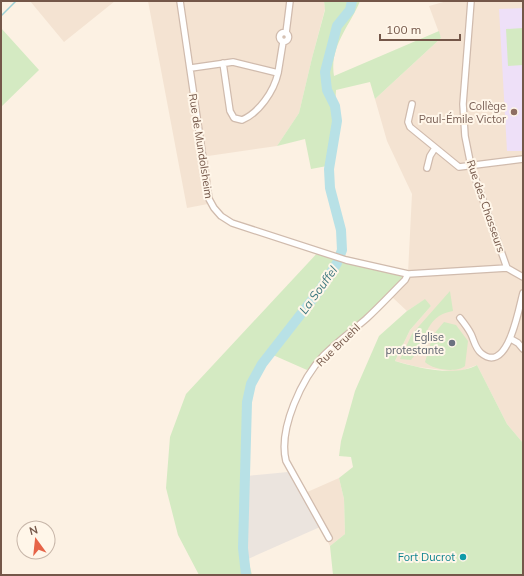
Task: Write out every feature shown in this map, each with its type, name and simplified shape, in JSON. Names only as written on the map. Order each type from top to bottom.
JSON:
[{"type":"street","name":"Rue de Mundolsheim","points":[[180,1],[209,199],[221,216],[243,227],[346,260],[408,274],[506,268]]},
{"type":"street","points":[[223,63],[230,111],[234,118],[242,120],[249,118],[272,91],[278,73],[283,42],[280,39],[280,36],[286,33],[290,1]]},
{"type":"street","name":"Rue des Chasseurs","points":[[471,1],[463,104],[465,136],[471,166],[506,268]]},
{"type":"street","points":[[191,68],[223,63],[242,63],[278,73]]},
{"type":"street","points":[[412,104],[408,122],[410,127],[459,167],[523,159]]},
{"type":"street","points":[[427,168],[430,156],[435,148]]},
{"type":"street","points":[[506,268],[523,277]]},
{"type":"street","name":"Rue Bruehl","points":[[329,538],[286,461],[284,436],[294,405],[313,369],[324,355],[366,319],[405,280],[408,274]]},
{"type":"street","points":[[460,318],[470,332],[477,349],[482,354],[497,356],[506,350],[511,339],[523,293]]},
{"type":"street","points":[[511,339],[518,343],[523,350]]},
{"type":"shaded area","points":[[30,1],[115,1],[64,42]]},
{"type":"shaded area","points":[[148,1],[324,1],[325,9],[299,113],[277,146],[208,156],[213,203],[187,208]]},
{"type":"shaded area","points":[[447,1],[523,1],[523,443],[507,424],[477,365],[458,372],[418,367],[395,361],[410,330],[431,306],[424,300],[407,311],[392,297],[408,273],[412,194],[387,141],[375,99],[441,38],[429,6]]},
{"type":"shaded area","points":[[523,8],[523,151],[507,151],[499,9]]},
{"type":"shaded area","points":[[288,472],[305,493],[320,527],[248,559],[247,476]]},
{"type":"shaded area","points":[[339,478],[344,499],[345,534],[330,546],[305,493]]},
{"type":"green space","points":[[324,1],[360,1],[337,46],[333,65],[334,76],[439,31],[441,38],[375,99],[370,82],[336,90],[333,138],[327,166],[311,169],[305,139],[277,146],[299,113],[325,10]]},
{"type":"green space","points":[[1,28],[39,70],[1,107]]},
{"type":"green space","points":[[523,28],[523,65],[508,66],[506,29]]},
{"type":"green space","points":[[321,249],[408,273],[392,297],[345,339],[307,370],[273,355],[246,398],[248,559],[252,575],[199,575],[178,535],[166,488],[170,437],[186,394]]},
{"type":"green space","points":[[450,291],[453,311],[436,318],[431,324],[421,345],[411,360],[400,359],[412,334]]},
{"type":"green space","points":[[425,299],[431,306],[410,330],[395,361],[426,369],[448,371],[468,369],[477,365],[507,424],[523,443],[523,575],[333,575],[330,546],[345,534],[344,499],[339,478],[353,467],[351,457],[339,456],[341,441],[355,391],[379,336],[407,311]]},
{"type":"green space","points":[[444,322],[456,325],[468,341],[465,366],[461,368],[451,370],[439,369],[425,362],[433,335]]},
{"type":"waterway","points":[[1,16],[16,1]]},
{"type":"waterway","name":"La Souffel","points":[[246,575],[243,548],[247,402],[251,384],[262,364],[322,287],[337,263],[342,250],[341,230],[330,188],[329,169],[337,121],[335,106],[327,90],[325,72],[337,26],[350,10],[352,1]]},
{"type":"place","name":"Collège Paul-Émile Victor","points":[[514,112]]},
{"type":"place","name":"Église protestante","points":[[452,343]]},
{"type":"place","name":"Fort Ducrot","points":[[463,557]]}]
